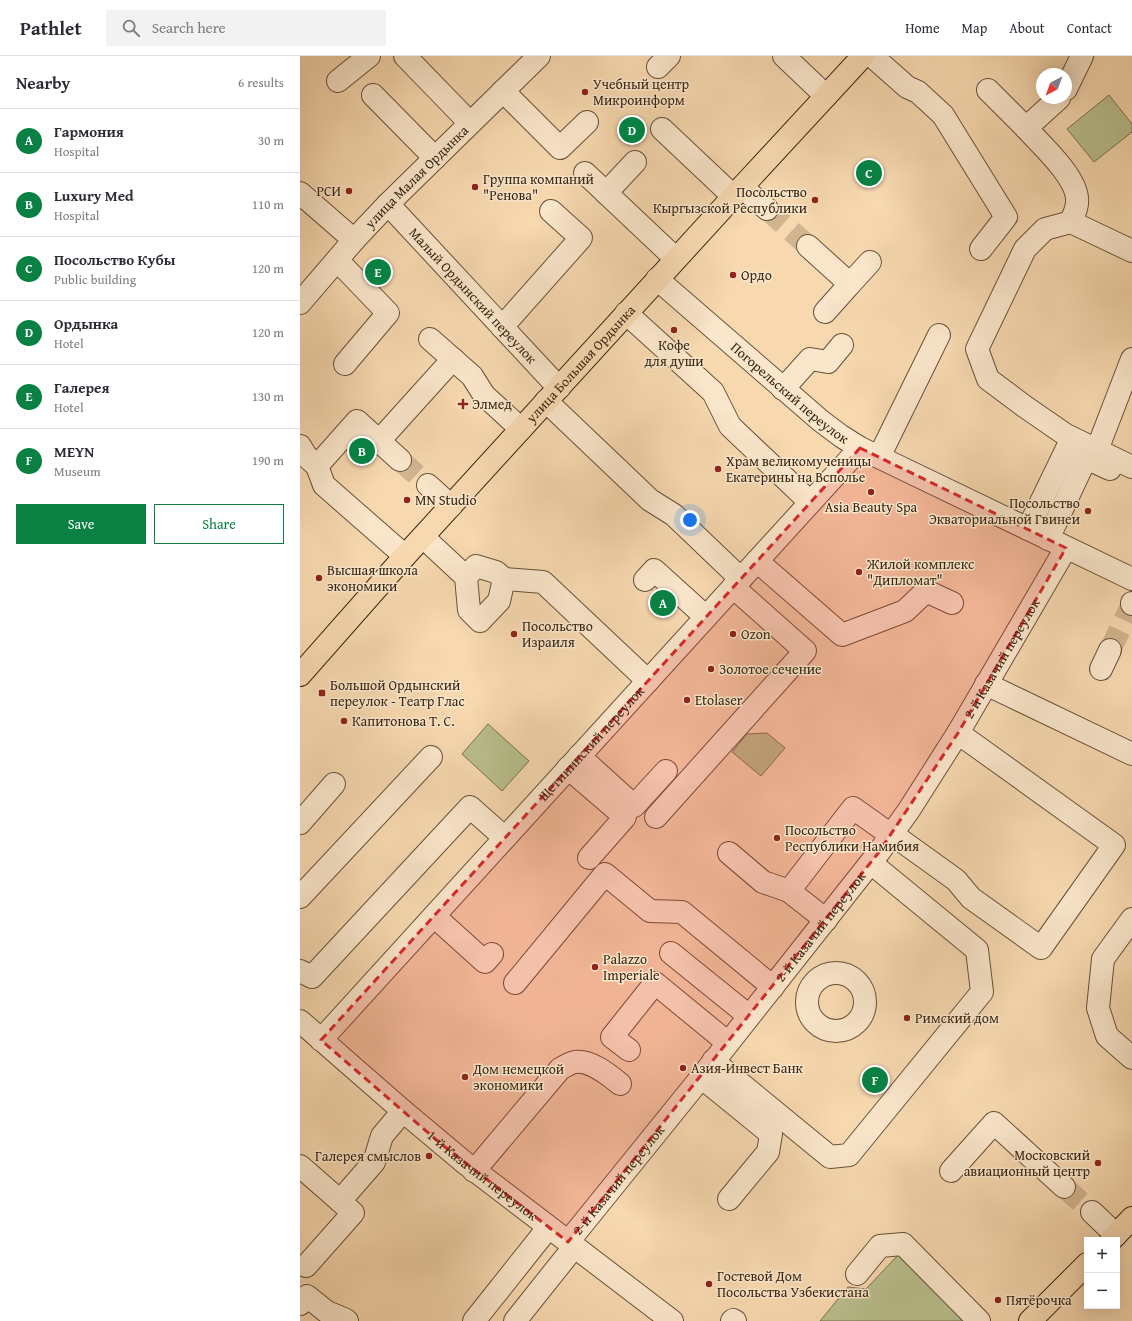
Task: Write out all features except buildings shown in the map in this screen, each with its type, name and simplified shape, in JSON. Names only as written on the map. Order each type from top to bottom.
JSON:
[{"type":"main road","name":"улица Большая Ордынка","points":[[300,675],[405,556],[626,313],[864,56]]},
{"type":"main road","points":[[1114,1237],[1132,1218]]},
{"type":"main road","points":[[1030,1321],[1084,1267]]},
{"type":"street","points":[[338,81],[369,56]]},
{"type":"street","points":[[405,56],[470,123]]},
{"type":"street","points":[[784,56],[826,96]]},
{"type":"street","points":[[872,56],[907,87],[918,92],[943,115],[1006,217],[981,249]]},
{"type":"street","points":[[1072,77],[1082,56]]},
{"type":"street","name":"улица Малая Ордынка","points":[[300,303],[354,240],[388,204],[503,91],[528,60]]},
{"type":"street","points":[[988,90],[1026,128],[1068,174],[1077,197],[1077,208],[1071,222]]},
{"type":"street","points":[[503,91],[560,148],[587,122]]},
{"type":"street","points":[[373,95],[435,158]]},
{"type":"street","points":[[1026,128],[1052,104]]},
{"type":"street","points":[[662,129],[738,191],[767,210]]},
{"type":"street","points":[[606,193],[635,162]]},
{"type":"street","points":[[585,173],[676,259]]},
{"type":"street","points":[[300,193],[354,240]]},
{"type":"street","name":"Малый Ордынский переулок","points":[[388,204],[502,327],[552,395],[650,500],[674,515],[737,583],[805,651],[656,817]]},
{"type":"street","points":[[502,327],[517,312],[580,238],[551,211]]},
{"type":"street","points":[[1129,472],[1097,450],[1072,438],[1024,406],[988,379],[977,349],[1025,249],[1045,229],[1071,222],[1132,251]]},
{"type":"street","points":[[808,246],[850,284]]},
{"type":"street","points":[[337,260],[388,313],[345,364]]},
{"type":"street","points":[[826,312],[870,262]]},
{"type":"street","name":"Погорельский переулок","points":[[657,279],[821,421],[841,436],[860,448],[1132,579]]},
{"type":"street","points":[[626,313],[713,392],[730,426],[810,502]]},
{"type":"street","points":[[880,457],[939,335]]},
{"type":"street","points":[[430,339],[472,376],[484,395],[521,429]]},
{"type":"street","points":[[783,388],[810,359],[828,362],[842,345]]},
{"type":"street","points":[[379,441],[453,359]]},
{"type":"street","points":[[1097,450],[1132,359]]},
{"type":"street","points":[[317,466],[357,421],[400,460]]},
{"type":"street","points":[[1028,529],[1072,438]]},
{"type":"street","points":[[300,446],[306,456],[317,466],[324,485],[405,556]]},
{"type":"street","name":"Щетининский переулок","points":[[308,1034],[434,916],[860,448]]},
{"type":"street","name":"2-й Казачий переулок","points":[[515,1321],[571,1244],[707,1069],[871,863],[892,834],[958,733],[986,684],[1057,543],[1086,458],[1129,472]]},
{"type":"street","points":[[428,485],[451,506]]},
{"type":"street","points":[[423,537],[466,577],[469,610],[480,621],[498,601],[504,579]]},
{"type":"street","points":[[757,561],[842,634],[905,611],[926,591],[952,603]]},
{"type":"street","points":[[466,577],[476,566],[496,572],[504,579],[543,582],[648,681]]},
{"type":"street","points":[[645,580],[654,570],[706,617]]},
{"type":"street","points":[[986,684],[1132,754]]},
{"type":"street","points":[[789,891],[852,808],[892,834],[956,880],[971,898],[1041,948],[1114,845],[958,733]]},
{"type":"street","points":[[300,897],[431,757]]},
{"type":"street","points":[[574,762],[634,806],[666,771]]},
{"type":"street","points":[[574,762],[625,817],[590,858]]},
{"type":"street","points":[[300,823],[334,784]]},
{"type":"street","points":[[300,971],[312,977],[470,807],[505,838]]},
{"type":"street","points":[[729,853],[763,882],[789,891],[826,920]]},
{"type":"street","points":[[707,1069],[830,1157],[849,1155],[982,992],[977,950],[871,863]]},
{"type":"street","points":[[515,983],[605,874],[650,910],[682,912],[773,987]]},
{"type":"street","points":[[434,916],[485,962],[492,954]]},
{"type":"street","points":[[1132,919],[1103,959],[1098,1008],[1107,1036],[1132,1058]]},
{"type":"street","points":[[672,953],[749,1016]]},
{"type":"street","points":[[789,966],[812,984]]},
{"type":"street","points":[[629,1050],[612,1037],[655,983],[728,1043]]},
{"type":"street","name":"1-й Казачий переулок","points":[[308,1034],[469,1167],[672,1321]]},
{"type":"street","points":[[469,1167],[560,1069],[574,1062],[582,1063],[605,1073],[620,1084]]},
{"type":"street","points":[[707,1069],[771,1134],[768,1152],[729,1199]]},
{"type":"street","points":[[469,1167],[542,1070]]},
{"type":"street","points":[[340,1201],[374,1162],[382,1136],[403,1112]]},
{"type":"street","points":[[951,1171],[994,1124],[1064,1186]]},
{"type":"street","points":[[300,1166],[353,1213],[306,1266]]},
{"type":"street","points":[[1092,1212],[1114,1237]]},
{"type":"street","points":[[474,1321],[548,1228]]},
{"type":"street","points":[[857,1274],[880,1246],[903,1244],[979,1321]]},
{"type":"street","points":[[300,1304],[307,1296],[327,1312],[347,1321]]},
{"type":"highlighted area","points":[[860,448],[1066,548],[958,733],[879,852],[568,1242],[441,1144],[321,1040]]},
{"type":"green space","points":[[1109,95],[1132,124],[1132,132],[1094,162],[1067,129]]},
{"type":"green space","points":[[488,724],[529,761],[502,791],[462,754]]},
{"type":"green space","points":[[767,733],[785,748],[761,776],[732,752],[747,734]]},
{"type":"green space","points":[[899,1254],[965,1321],[820,1321],[848,1287],[866,1289]]},
{"type":"tunnel","points":[[767,209],[808,246]]},
{"type":"tunnel","points":[[400,460],[428,485]]},
{"type":"tunnel","points":[[1110,650],[1132,604]]},
{"type":"tunnel","points":[[1064,1187],[1092,1212]]},
{"type":"place","name":"Учебный центр Микроинформ","points":[[585,92]]},
{"type":"place","name":"Ордынка","points":[[632,130]]},
{"type":"place","name":"Посольство Кубы","points":[[869,173]]},
{"type":"place","name":"Группа компаний \"Ренова\"","points":[[475,187]]},
{"type":"place","name":"РСИ","points":[[349,191]]},
{"type":"place","name":"Посольство Кыргызской Республики","points":[[815,200]]},
{"type":"place","name":"Галерея","points":[[378,272]]},
{"type":"place","name":"Ордо","points":[[733,275]]},
{"type":"place","name":"Кофе для души","points":[[674,330]]},
{"type":"place","name":"Элмед","points":[[463,404]]},
{"type":"place","name":"Luxury Med","points":[[362,451]]},
{"type":"place","name":"Храм великомученицы Екатерины на Всполье","points":[[718,469]]},
{"type":"place","name":"Asia Beauty Spa","points":[[871,492]]},
{"type":"place","name":"MN Studio","points":[[407,500]]},
{"type":"place","name":"Посольство Экваториальной Гвинеи","points":[[1088,511]]},
{"type":"place","name":"Жилой комплекс \"Дипломат\"","points":[[859,572]]},
{"type":"place","name":"Высшая школа экономики","points":[[319,578]]},
{"type":"place","name":"Гармония","points":[[663,603]]},
{"type":"place","name":"Посольство Израиля","points":[[514,634]]},
{"type":"place","name":"Ozon","points":[[733,634]]},
{"type":"place","name":"Золотое сечение","points":[[711,669]]},
{"type":"place","name":"Большой Ордынский переулок - Театр Глас","points":[[322,693]]},
{"type":"place","name":"Etolaser","points":[[687,700]]},
{"type":"place","name":"Капитонова Т. С.","points":[[344,721]]},
{"type":"place","name":"Посольство Республики Намибия","points":[[777,838]]},
{"type":"place","name":"Palazzo Imperiale","points":[[595,967]]},
{"type":"place","name":"Римский дом","points":[[907,1018]]},
{"type":"place","name":"Азия-Инвест Банк","points":[[683,1068]]},
{"type":"place","name":"Дом немецкой экономики","points":[[465,1077]]},
{"type":"place","name":"MEYN","points":[[875,1080]]},
{"type":"place","name":"Галерея смыслов","points":[[429,1156]]},
{"type":"place","name":"Московский авиационный центр","points":[[1098,1163]]},
{"type":"place","name":"Гостевой Дом Посольства Узбекистана","points":[[709,1284]]},
{"type":"place","name":"Пятёрочка","points":[[998,1300]]}]
